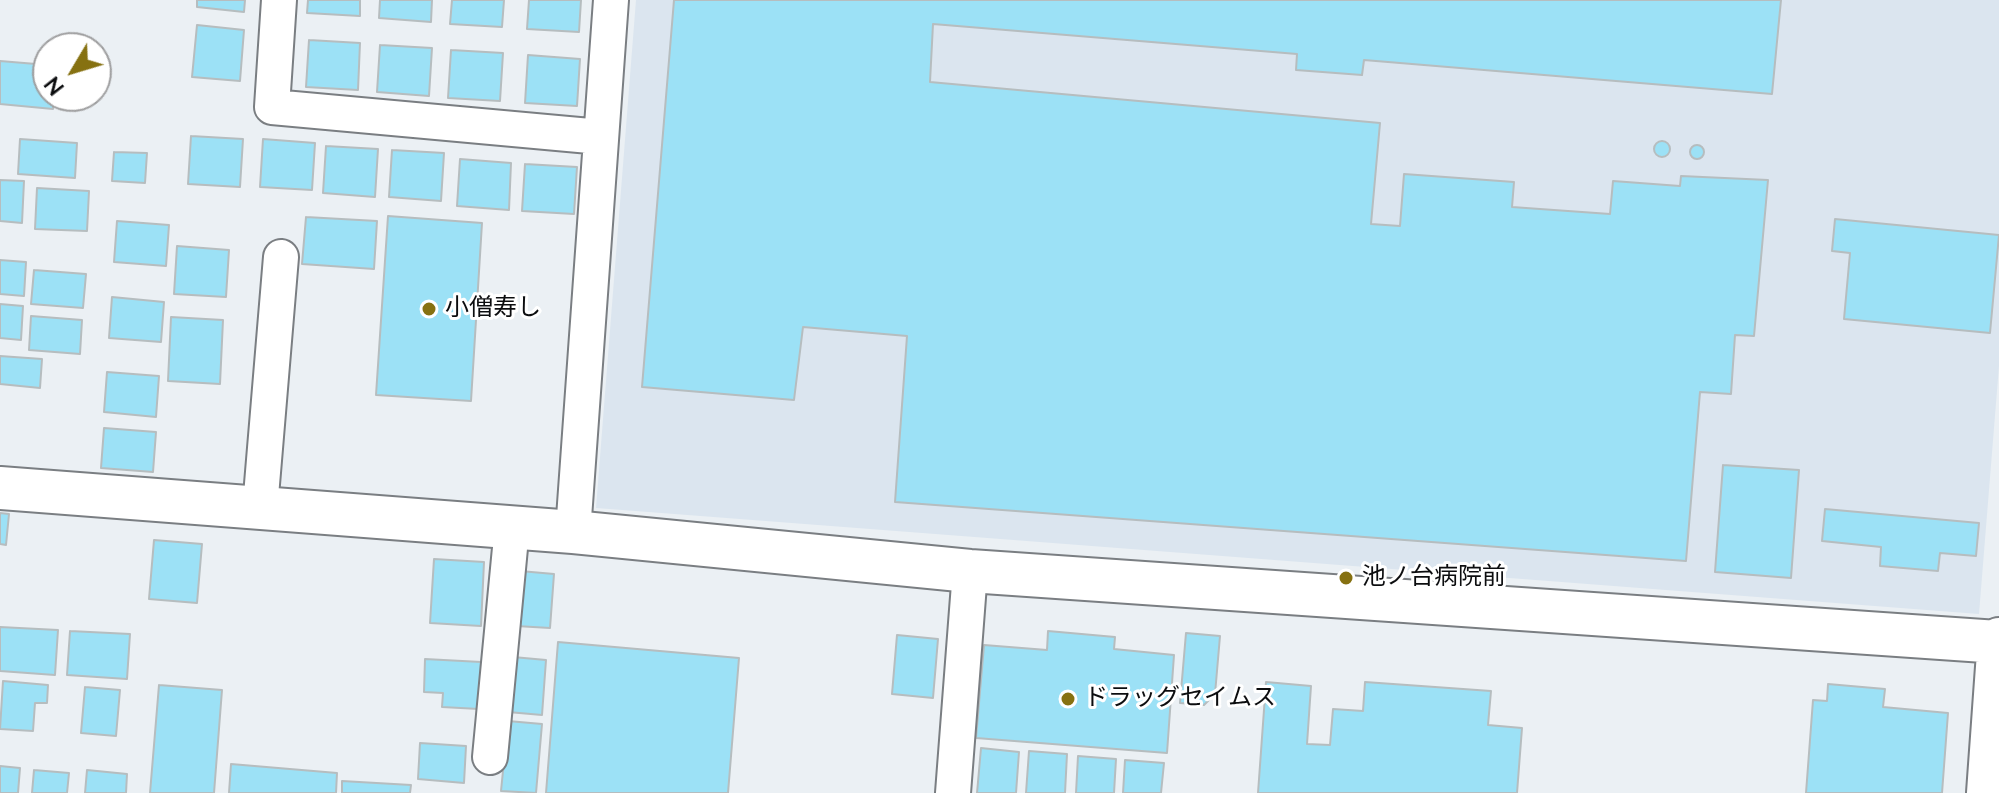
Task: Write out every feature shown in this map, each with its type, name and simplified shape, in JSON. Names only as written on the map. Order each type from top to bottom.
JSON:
[{"type":"street","points":[[279,0],[272,107],[601,137]]},
{"type":"street","points":[[573,532],[611,0]]},
{"type":"street","points":[[260,508],[281,257]]},
{"type":"street","points":[[0,488],[573,532],[970,571],[1999,641],[1988,793]]},
{"type":"street","points":[[490,757],[512,527]]},
{"type":"street","points":[[953,793],[970,571]]},
{"type":"shaded area","points":[[636,0],[1999,0],[1999,366],[1979,614],[596,508]]},
{"type":"building","points":[[197,0],[245,0],[244,12],[197,7]]},
{"type":"building","points":[[308,0],[360,0],[360,16],[307,13]]},
{"type":"building","points":[[380,0],[432,0],[431,22],[379,18]]},
{"type":"building","points":[[452,0],[504,0],[502,27],[450,24]]},
{"type":"building","points":[[529,0],[581,0],[579,32],[527,29]]},
{"type":"building","points":[[674,0],[1781,0],[1772,94],[1364,60],[1362,75],[1296,70],[1297,54],[933,24],[930,82],[1380,123],[1371,224],[1400,226],[1404,174],[1514,182],[1512,207],[1610,214],[1613,181],[1680,186],[1681,176],[1768,180],[1754,336],[1735,335],[1731,394],[1700,392],[1686,561],[895,502],[907,336],[803,327],[794,400],[642,387]]},
{"type":"building","points":[[197,25],[244,30],[240,81],[192,77]]},
{"type":"building","points":[[309,40],[360,43],[358,90],[306,87]]},
{"type":"building","points":[[380,45],[432,48],[429,96],[377,92]]},
{"type":"building","points":[[451,50],[503,53],[500,101],[448,98]]},
{"type":"building","points":[[528,55],[580,59],[577,106],[525,103]]},
{"type":"building","points":[[0,61],[32,64],[32,107],[0,104]]},
{"type":"building","points":[[191,136],[243,139],[240,187],[188,184]]},
{"type":"building","points":[[20,139],[77,143],[75,178],[18,174]]},
{"type":"building","points":[[263,139],[315,143],[312,190],[260,187]]},
{"type":"building","points":[[1662,141],[1670,149],[1662,157],[1654,149]]},
{"type":"building","points":[[1697,145],[1704,152],[1697,159],[1690,152]]},
{"type":"building","points":[[326,146],[378,149],[375,197],[323,193]]},
{"type":"building","points":[[392,150],[444,153],[441,201],[389,197]]},
{"type":"building","points":[[114,152],[147,153],[145,183],[112,181]]},
{"type":"building","points":[[460,159],[511,163],[509,210],[457,206]]},
{"type":"building","points":[[525,164],[577,167],[574,214],[522,211]]},
{"type":"building","points":[[0,180],[24,181],[22,223],[0,221]]},
{"type":"building","points":[[37,188],[89,191],[87,231],[35,229]]},
{"type":"building","points":[[388,216],[482,223],[471,401],[376,395]]},
{"type":"building","points":[[306,217],[377,221],[374,269],[302,264]]},
{"type":"building","points":[[1835,219],[1999,235],[1990,333],[1844,319],[1850,253],[1832,251]]},
{"type":"building","points":[[117,221],[169,225],[166,266],[114,262]]},
{"type":"building","points":[[177,246],[229,250],[226,297],[174,294]]},
{"type":"building","points":[[0,260],[26,262],[24,296],[0,294]]},
{"type":"building","points":[[34,270],[86,274],[83,308],[31,304]]},
{"type":"building","points":[[112,297],[164,302],[161,342],[109,338]]},
{"type":"building","points":[[0,304],[23,306],[21,340],[0,338]]},
{"type":"building","points":[[31,316],[82,320],[80,354],[29,350]]},
{"type":"building","points":[[171,317],[223,320],[220,384],[168,381]]},
{"type":"building","points":[[0,356],[42,359],[40,388],[0,384]]},
{"type":"building","points":[[107,372],[159,376],[156,417],[104,412]]},
{"type":"building","points":[[104,428],[156,432],[153,472],[101,468]]},
{"type":"building","points":[[1723,465],[1799,470],[1791,578],[1715,572]]},
{"type":"building","points":[[1825,509],[1979,523],[1976,556],[1940,553],[1938,571],[1880,566],[1881,547],[1822,541]]},
{"type":"building","points":[[0,513],[9,514],[6,545],[0,544]]},
{"type":"building","points":[[154,540],[202,544],[197,603],[149,599]]},
{"type":"building","points":[[434,559],[484,562],[481,626],[430,623]]},
{"type":"building","points":[[520,571],[554,574],[550,628],[516,626]]},
{"type":"building","points":[[0,627],[58,630],[55,675],[0,671]]},
{"type":"building","points":[[70,631],[130,634],[127,679],[67,675]]},
{"type":"building","points":[[1048,631],[1115,637],[1114,649],[1174,655],[1167,753],[976,738],[984,645],[1047,650]]},
{"type":"building","points":[[1186,633],[1220,636],[1215,694],[1204,705],[1180,703]]},
{"type":"building","points":[[897,635],[938,639],[933,698],[892,694]]},
{"type":"building","points":[[558,642],[739,658],[728,793],[546,793]]},
{"type":"building","points":[[513,657],[546,660],[542,715],[508,712]]},
{"type":"building","points":[[425,659],[481,662],[479,709],[442,707],[443,693],[424,692]]},
{"type":"building","points":[[3,681],[48,685],[47,703],[35,703],[33,731],[0,729]]},
{"type":"building","points":[[1266,682],[1311,686],[1307,744],[1330,745],[1333,709],[1363,711],[1365,682],[1491,691],[1488,725],[1522,728],[1517,793],[1258,793]]},
{"type":"building","points":[[1828,684],[1885,689],[1883,707],[1948,713],[1942,793],[1806,793],[1813,700],[1827,701]]},
{"type":"building","points":[[159,685],[222,690],[214,793],[150,793]]},
{"type":"building","points":[[85,687],[120,690],[116,736],[81,733]]},
{"type":"building","points":[[508,721],[542,724],[536,793],[501,791]]},
{"type":"building","points":[[420,743],[466,746],[464,783],[418,779]]},
{"type":"building","points":[[981,748],[1019,752],[1016,793],[977,793]]},
{"type":"building","points":[[1029,751],[1067,754],[1065,793],[1026,793]]},
{"type":"building","points":[[1078,756],[1116,759],[1114,793],[1076,793]]},
{"type":"building","points":[[1125,760],[1164,763],[1161,793],[1123,793]]},
{"type":"building","points":[[231,764],[337,773],[336,793],[229,793]]},
{"type":"building","points":[[0,766],[20,768],[18,793],[0,793]]},
{"type":"building","points":[[34,770],[69,773],[67,793],[32,793]]},
{"type":"building","points":[[87,770],[127,774],[126,793],[85,793]]},
{"type":"building","points":[[342,781],[411,785],[410,793],[342,793]]},
{"type":"place","name":"小僧寿し","points":[[429,309]]},
{"type":"place","name":"池ノ台病院前","points":[[1346,578]]},
{"type":"place","name":"ドラッグセイムス","points":[[1068,699]]}]
